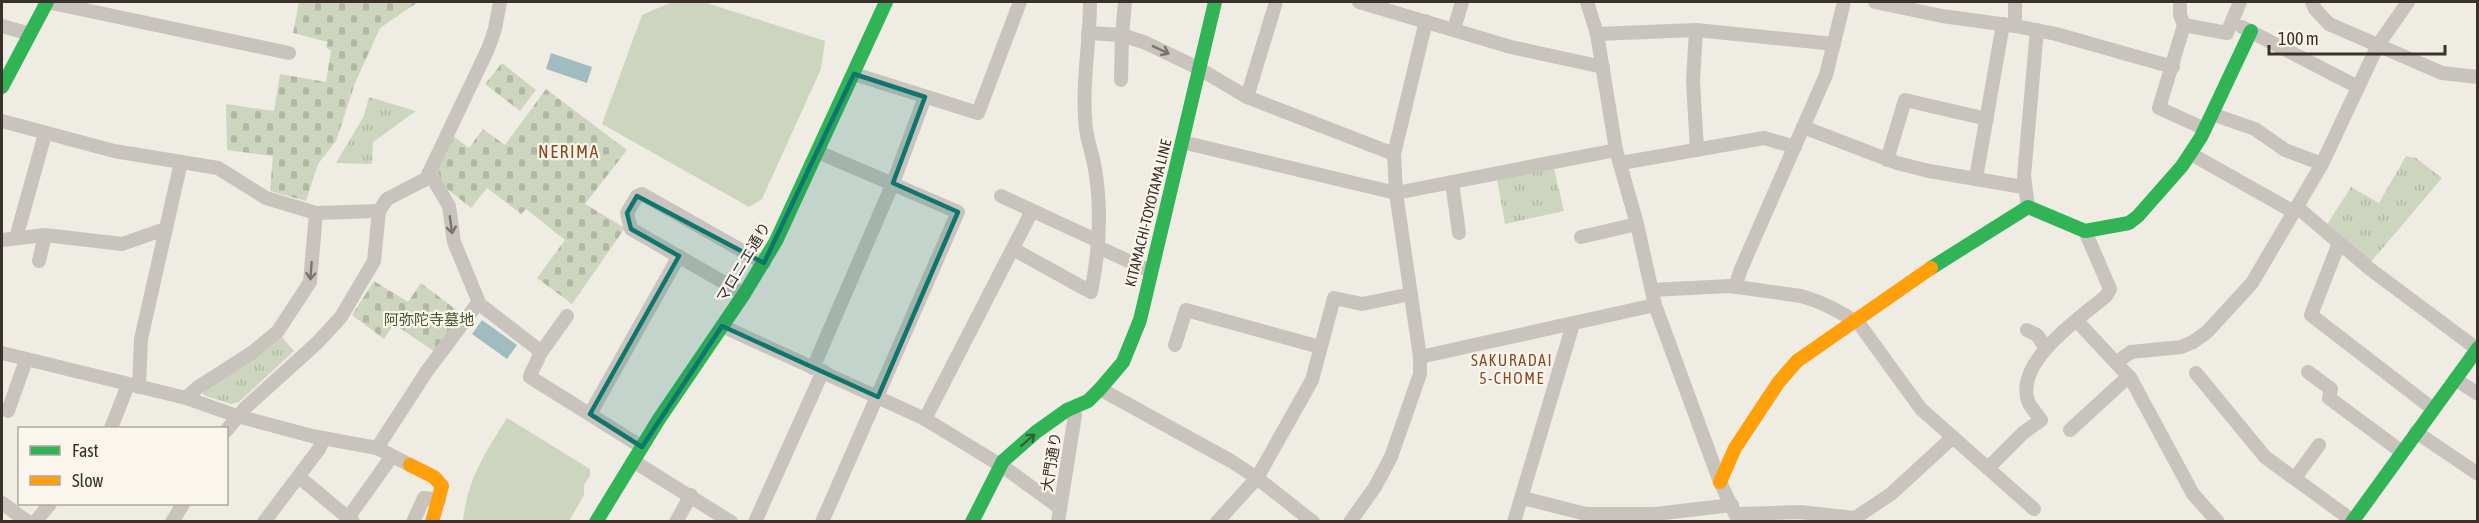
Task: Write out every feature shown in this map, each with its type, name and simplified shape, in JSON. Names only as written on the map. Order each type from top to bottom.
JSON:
[{"type":"street","points":[[2,87],[47,2],[289,53]]},
{"type":"street","points":[[228,428],[237,416],[317,343],[341,317],[374,261],[379,211],[387,199],[426,179],[488,49],[495,29],[500,2]]},
{"type":"street","name":"マロニエ通り","points":[[596,521],[642,447],[764,263],[785,224],[886,2]]},
{"type":"street","points":[[854,74],[978,113],[1020,2]]},
{"type":"street","points":[[1013,249],[1091,292],[1098,244],[1096,170],[1086,130],[1085,92],[1090,2]]},
{"type":"street","points":[[1121,80],[1125,2]]},
{"type":"street","name":"KITAMACHI-TOYOTAMA LINE","points":[[1000,465],[1036,432],[1088,401],[1116,372],[1129,351],[1140,320],[1215,2]]},
{"type":"street","points":[[1246,97],[1276,2]]},
{"type":"street","points":[[1359,2],[1511,47],[1603,66]]},
{"type":"street","points":[[1454,29],[1462,2]]},
{"type":"street","points":[[1587,2],[1597,34],[1619,157],[1655,305],[1719,482],[1736,513]]},
{"type":"street","points":[[1736,287],[1741,269],[1826,75],[1844,2]]},
{"type":"street","points":[[1875,2],[1942,16],[2037,30],[2173,67]]},
{"type":"street","points":[[1976,178],[1987,118],[2015,2]]},
{"type":"street","points":[[2180,2],[2180,15],[2184,25],[2173,67],[2158,108],[2205,129]]},
{"type":"street","points":[[2184,25],[2227,33],[2240,2]]},
{"type":"street","points":[[2312,2],[2315,9],[2329,24],[2442,74],[2478,77]]},
{"type":"street","points":[[2117,362],[2130,352],[2181,347],[2193,342],[2207,332],[2252,282],[2322,164],[2378,45],[2408,2]]},
{"type":"street","points":[[1350,522],[1375,487],[1391,457],[1420,374],[1420,357],[1396,193],[1394,154],[1426,21]]},
{"type":"street","points":[[2232,22],[2358,87]]},
{"type":"street","points":[[2,26],[30,34]]},
{"type":"street","points":[[1597,34],[1696,30],[1834,44]]},
{"type":"street","points":[[1696,30],[1693,81],[1697,150]]},
{"type":"street","points":[[2028,207],[2023,187],[2037,30]]},
{"type":"street","points":[[2028,207],[2085,231],[2129,223],[2138,216],[2191,154],[2251,31]]},
{"type":"street","points":[[1088,33],[1122,35],[1198,68],[1246,97],[1394,154]]},
{"type":"street","points":[[755,522],[893,183],[925,97]]},
{"type":"street","points":[[1887,159],[1905,100],[1987,118]]},
{"type":"street","points":[[2212,114],[2255,129],[2285,150],[2322,164]]},
{"type":"street","points":[[2,121],[114,151],[218,168],[266,198],[316,213],[379,211]]},
{"type":"street","points":[[1803,127],[1887,159],[1929,171],[2023,187]]},
{"type":"street","points":[[16,238],[45,134]]},
{"type":"street","points":[[1182,142],[1396,193],[1452,182],[1619,157],[1697,150],[1764,138],[1795,147]]},
{"type":"street","points":[[818,152],[958,212],[879,397],[822,522]]},
{"type":"street","points":[[2191,154],[2296,209],[2477,348],[2352,521],[2265,457],[2196,373]]},
{"type":"street","points":[[112,427],[133,386],[141,339],[181,162]]},
{"type":"street","points":[[429,172],[448,206],[453,242],[478,303],[537,348],[540,354]]},
{"type":"street","points":[[1452,182],[1459,233]]},
{"type":"street","points":[[744,294],[631,229],[627,213],[637,196],[642,194],[764,263]]},
{"type":"street","points":[[1001,196],[1150,271]]},
{"type":"street","points":[[1719,482],[1735,448],[1788,369],[1955,251],[2028,207]]},
{"type":"street","points":[[925,419],[1032,211]]},
{"type":"street","points":[[186,398],[197,388],[253,352],[278,331],[310,282],[316,213]]},
{"type":"street","points":[[1581,237],[1637,224]]},
{"type":"street","points":[[2,240],[45,235],[122,244],[165,230]]},
{"type":"street","points":[[1988,468],[2023,433],[2041,420],[2028,402],[2027,378],[2045,347],[2106,296],[2110,290],[2085,231]]},
{"type":"street","points":[[39,261],[45,235]]},
{"type":"street","points":[[2339,243],[2311,315],[2433,409]]},
{"type":"street","points":[[590,414],[679,256]]},
{"type":"street","points":[[1652,290],[1736,287],[1810,298],[1855,321],[1921,409],[2034,509]]},
{"type":"street","points":[[1217,522],[1257,478],[1312,380],[1334,298],[1362,304],[1411,294]]},
{"type":"street","points":[[377,448],[427,371],[478,303]]},
{"type":"street","points":[[1420,357],[1655,305]]},
{"type":"street","points":[[1175,345],[1186,310],[1320,347]]},
{"type":"street","points":[[567,316],[540,354],[531,369],[530,376],[642,447]]},
{"type":"street","points":[[2077,321],[2129,376],[2150,410],[2193,494],[2218,522]]},
{"type":"street","points":[[1514,522],[1573,324]]},
{"type":"street","points":[[722,326],[925,419],[1000,465],[1059,515]]},
{"type":"street","points":[[2027,330],[2037,335],[2045,347]]},
{"type":"street","points":[[2,353],[186,398],[237,416],[324,438],[377,448],[440,482],[442,490],[432,522]]},
{"type":"street","points":[[8,411],[26,360]]},
{"type":"street","points":[[2308,372],[2331,389],[2329,398],[2402,452]]},
{"type":"street","points":[[2070,430],[2129,376]]},
{"type":"street","points":[[2455,379],[2478,394]]},
{"type":"street","points":[[1100,389],[1257,478],[1312,522]]},
{"type":"street","name":"大門通り","points":[[1059,515],[1075,415],[1073,408]]},
{"type":"street","points":[[2416,432],[2478,474]]},
{"type":"street","points":[[1523,498],[1586,514],[1800,512],[1855,518],[1891,494],[1953,437]]},
{"type":"street","points":[[264,522],[319,449],[324,438]]},
{"type":"street","points":[[2295,478],[2319,445]]},
{"type":"street","points":[[299,477],[351,520],[392,456]]},
{"type":"street","points":[[633,461],[731,522]]},
{"type":"street","points":[[972,522],[1000,465]]},
{"type":"street","points":[[676,522],[691,495]]},
{"type":"street","points":[[413,522],[424,498],[439,500]]},
{"type":"street","points":[[2,503],[28,522]]},
{"type":"street","points":[[35,522],[49,505]]},
{"type":"street","points":[[172,522],[182,505]]},
{"type":"highlighted area","points":[[854,74],[925,97],[893,183],[958,212],[878,397],[722,326],[642,447],[590,414],[679,256],[631,229],[627,213],[637,196],[764,263]]},
{"type":"green space","points":[[299,2],[418,2],[380,28],[355,83],[336,141],[318,164],[306,201],[270,191],[273,156],[227,150],[226,104],[274,111],[280,74],[326,82],[331,51],[326,47],[328,42],[293,33]]},
{"type":"green space","points":[[672,2],[704,2],[825,41],[821,69],[762,199],[749,207],[602,124],[642,15]]},
{"type":"green space","points":[[502,63],[536,90],[520,111],[485,84]]},
{"type":"green space","points":[[546,89],[627,150],[585,204],[625,228],[572,304],[537,278],[565,240],[526,209],[521,214],[487,188],[471,208],[445,187],[437,171],[452,135],[469,148],[483,129],[505,145]]},
{"type":"green space","points":[[369,97],[416,111],[373,142],[372,164],[336,163],[364,116]]},
{"type":"green space","points":[[2406,156],[2416,158],[2442,178],[2370,263],[2326,226],[2351,187],[2379,203]]},
{"type":"green space","points":[[1554,169],[1564,211],[1505,224],[1497,179]]},
{"type":"green space","name":"阿弥陀寺墓地","points":[[374,281],[408,302],[421,283],[463,315],[435,352],[394,324],[384,339],[352,315]]},
{"type":"green space","points":[[280,335],[294,351],[239,402],[231,404],[203,395],[203,391]]},
{"type":"green space","points":[[507,418],[590,469],[590,476],[584,485],[584,495],[569,521],[463,521],[473,479]]},
{"type":"water","points":[[551,53],[592,67],[587,83],[546,69]]},
{"type":"water","points":[[482,320],[517,345],[507,359],[472,334]]},
{"type":"traffic: fast","points":[[2,87],[47,2]]},
{"type":"traffic: fast","points":[[596,522],[659,419],[744,294],[776,241],[886,2]]},
{"type":"traffic: fast","points":[[972,522],[1003,461],[1036,432],[1067,410],[1088,401],[1123,362],[1140,320],[1215,2]]},
{"type":"traffic: fast","points":[[1931,268],[2028,207],[2085,231],[2129,223],[2138,216],[2182,166],[2201,137],[2251,31]]},
{"type":"traffic: fast","points":[[2352,522],[2478,348]]},
{"type":"traffic: slow","points":[[1720,482],[1735,448],[1778,383],[1797,361],[1931,268]]},
{"type":"traffic: slow","points":[[410,465],[434,477],[442,486],[432,522]]},
{"type":"district","name":"NERIMA","points":[[569,151]]},
{"type":"district","name":"SAKURADAI 5-CHOME","points":[[1512,369]]}]
